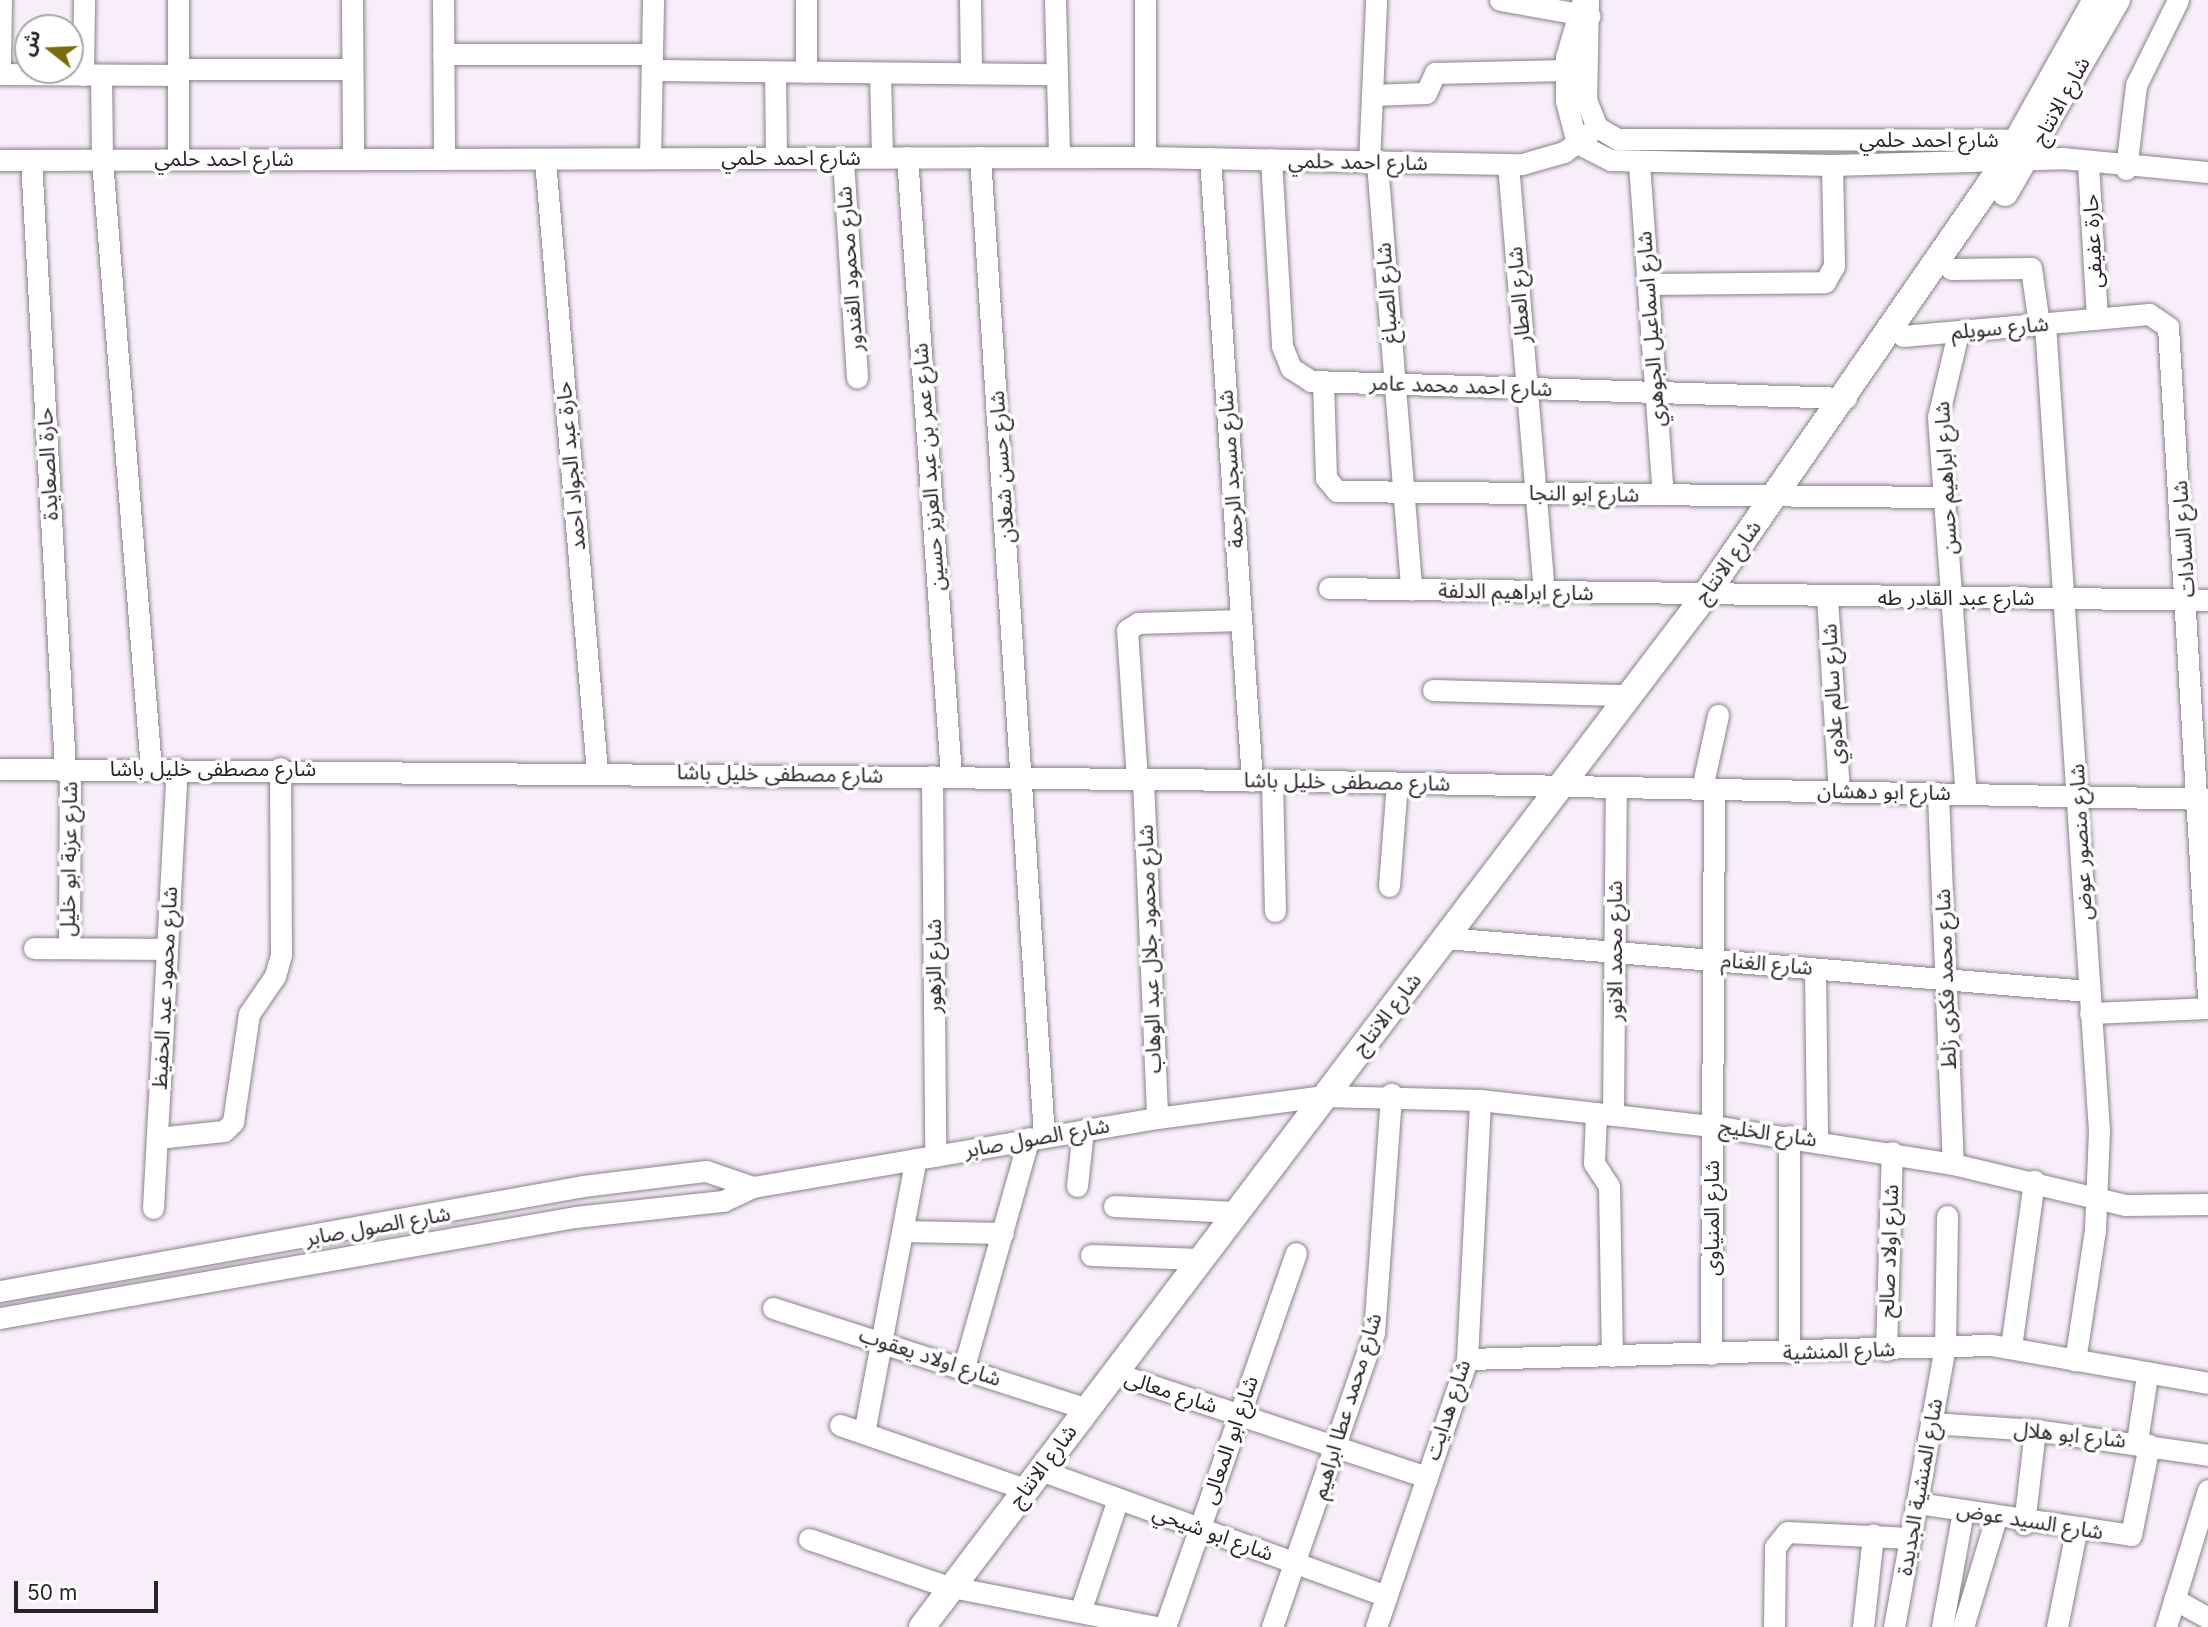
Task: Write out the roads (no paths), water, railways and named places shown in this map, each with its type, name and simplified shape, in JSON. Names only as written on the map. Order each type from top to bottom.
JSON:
[{"type":"main road","name":"شارع الانتاج","points":[[922,1627],[1704,597],[2022,152],[2096,0]]},
{"type":"main road","name":"شارع الانتاج","points":[[1846,398],[1903,336],[1951,269],[2117,0]]},
{"type":"street","points":[[0,62],[1,0]]},
{"type":"street","points":[[84,0],[102,160],[151,769]]},
{"type":"street","points":[[178,0],[178,159]]},
{"type":"street","points":[[352,0],[353,159]]},
{"type":"street","points":[[443,0],[444,159]]},
{"type":"street","points":[[650,158],[653,0]]},
{"type":"street","points":[[806,0],[806,72]]},
{"type":"street","points":[[970,0],[971,73]]},
{"type":"street","points":[[1055,0],[1059,157]]},
{"type":"street","points":[[1145,0],[1145,157]]},
{"type":"street","name":"شارع الصباغ","points":[[1377,0],[1372,95],[1373,163],[1395,384],[1410,590]]},
{"type":"street","points":[[1500,0],[1585,8]]},
{"type":"street","points":[[2126,169],[2136,85],[2178,0]]},
{"type":"street","points":[[1577,143],[1565,70],[1585,8]]},
{"type":"street","points":[[1585,8],[1583,85],[1597,127]]},
{"type":"street","points":[[443,54],[652,62],[775,72],[1057,74]]},
{"type":"street","points":[[0,74],[92,75],[352,69]]},
{"type":"street","points":[[1372,95],[1426,93],[1435,73],[1565,70]]},
{"type":"street","points":[[775,72],[776,158]]},
{"type":"street","points":[[880,72],[882,157]]},
{"type":"street","name":"شارع احمد حلمي","points":[[0,160],[843,160],[882,157],[1145,157],[1508,164],[1551,158],[1597,127],[1617,139],[1641,142],[2022,152]]},
{"type":"street","name":"شارع احمد حلمي","points":[[1577,143],[1611,160],[1639,163],[1832,165],[2022,152]]},
{"type":"street","points":[[2022,152],[2126,169],[2208,172]]},
{"type":"street","name":"شارع عمر بن عبد العزيز حسين","points":[[907,157],[942,776]]},
{"type":"street","name":"شارع حسن شعلان","points":[[964,1367],[1003,1233],[1036,1137],[1025,777],[980,157]]},
{"type":"street","name":"شارع مسجد الرحمة","points":[[1210,158],[1241,620],[1262,781],[1275,911]]},
{"type":"street","name":"شارع احمد محمد عامر","points":[[1271,159],[1285,358],[1300,376],[1323,382],[1846,398]]},
{"type":"street","name":"حارة الصعايدة","points":[[31,160],[68,769]]},
{"type":"street","name":"حارة عبد الجواد احمد","points":[[545,160],[597,771]]},
{"type":"street","name":"شارع محمود الغندور","points":[[843,160],[857,378]]},
{"type":"street","name":"شارع اسماعيل الجوهري","points":[[1639,163],[1663,494]]},
{"type":"street","name":"حارة عفيفى","points":[[2088,163],[2097,319]]},
{"type":"street","name":"شارع العطار","points":[[1508,164],[1544,593]]},
{"type":"street","points":[[1648,284],[1825,282],[1834,266],[1832,165]]},
{"type":"street","name":"شارع منصور عوض","points":[[1951,269],[2034,270],[2042,324],[2067,599],[2080,797],[2098,1198],[2075,1360]]},
{"type":"street","name":"شارع السادات","points":[[2097,319],[2154,314],[2168,327],[2198,600],[2208,997]]},
{"type":"street","name":"شارع سويلم","points":[[1903,336],[2097,319]]},
{"type":"street","name":"شارع ابراهيم حسن","points":[[1958,332],[1939,408],[1966,794]]},
{"type":"street","name":"شارع ابو النجا","points":[[1323,382],[1329,486],[1403,492],[1945,497]]},
{"type":"street","name":"شارع ابراهيم الدلفة","points":[[1329,587],[1704,597]]},
{"type":"street","name":"شارع عبد القادر طه","points":[[1704,597],[2198,600]]},
{"type":"street","name":"شارع سالم علاوي","points":[[1827,597],[1839,791]]},
{"type":"street","name":"شارع محمود جلال عبد الوهاب","points":[[1157,1118],[1140,780],[1127,630],[1138,623],[1241,620]]},
{"type":"street","points":[[1433,690],[1629,695]]},
{"type":"street","points":[[1708,789],[1718,715]]},
{"type":"street","points":[[157,1138],[224,1131],[233,1122],[249,1014],[275,976],[281,955],[280,768]]},
{"type":"street","name":"شارع مصطفى خليل باشا","points":[[0,769],[597,771],[1560,786]]},
{"type":"street","name":"شارع عزبة ابو خليل","points":[[68,769],[68,948]]},
{"type":"street","name":"شارع محمود عبد الحفيظ","points":[[153,1208],[177,769]]},
{"type":"street","name":"شارع الزهور","points":[[864,1433],[903,1231],[926,1158],[942,776]]},
{"type":"street","points":[[1389,886],[1397,783]]},
{"type":"street","name":"شارع ابو دهشان","points":[[1560,786],[2203,799]]},
{"type":"street","name":"شارع محمد الانور","points":[[1612,1356],[1609,1186],[1594,1163],[1604,1114],[1615,952],[1616,787]]},
{"type":"street","name":"شارع المنياوى","points":[[1708,789],[1713,960],[1711,1354]]},
{"type":"street","name":"شارع محمد فكرى زلط","points":[[1938,793],[1953,1164]]},
{"type":"street","name":"شارع الغنام","points":[[1446,938],[2088,991]]},
{"type":"street","points":[[34,948],[167,949]]},
{"type":"street","points":[[1815,969],[1817,1140]]},
{"type":"street","points":[[2090,1013],[2208,1008]]},
{"type":"street","name":"شارع الخليج","points":[[1323,1096],[1391,1094],[1480,1100],[1713,1126],[1892,1152],[2034,1181],[2098,1198],[2155,1207],[2208,1204]]},
{"type":"street","name":"شارع محمد عطا ابراهيم","points":[[1272,1627],[1337,1447],[1377,1315],[1391,1094]]},
{"type":"street","name":"شارع الصول صابر","points":[[0,1318],[575,1217],[723,1201],[753,1187],[1036,1137],[1323,1096]]},
{"type":"street","name":"شارع هدايت","points":[[1376,1627],[1466,1359],[1480,1100]]},
{"type":"street","points":[[1077,1186],[1083,1130]]},
{"type":"street","points":[[1788,1352],[1790,1136]]},
{"type":"street","name":"شارع اولاد صالح","points":[[1886,1350],[1892,1152]]},
{"type":"street","name":"شارع الصول صابر","points":[[0,1292],[583,1186],[706,1171],[753,1187]]},
{"type":"street","points":[[2011,1347],[2034,1181]]},
{"type":"street","points":[[1114,1206],[1236,1212]]},
{"type":"street","name":"شارع المنشية الجديدة","points":[[1894,1627],[1945,1347],[1947,1216]]},
{"type":"street","points":[[903,1231],[1003,1233]]},
{"type":"street","name":"شارع ابو المعالى","points":[[1165,1627],[1296,1253]]},
{"type":"street","points":[[1091,1255],[1200,1259]]},
{"type":"street","name":"شارع اولاد يعقوب","points":[[773,1308],[882,1340],[1087,1409]]},
{"type":"street","name":"شارع المنشية","points":[[1466,1359],[2011,1347],[2147,1375],[2208,1382]]},
{"type":"street","name":"شارع معالى","points":[[1114,1373],[1427,1477]]},
{"type":"street","points":[[2143,1443],[2147,1375]]},
{"type":"street","name":"شارع ابو هلال","points":[[1932,1423],[2035,1430],[2143,1443],[2208,1455]]},
{"type":"street","name":"شارع ابو شيحي","points":[[839,1425],[1032,1479],[1118,1499],[1387,1597]]},
{"type":"street","points":[[2024,1524],[2035,1430]]},
{"type":"street","name":"شارع السيد عوض","points":[[1917,1503],[2076,1532],[2131,1535],[2137,1526],[2143,1443]]},
{"type":"street","points":[[2166,1627],[2208,1490]]},
{"type":"street","points":[[1080,1612],[1118,1499]]},
{"type":"street","points":[[1942,1627],[1963,1512]]},
{"type":"street","points":[[1964,1627],[1996,1518]]},
{"type":"street","points":[[1774,1627],[1780,1538],[1796,1529],[1910,1538]]},
{"type":"street","points":[[2057,1627],[2076,1532]]},
{"type":"street","points":[[1863,1627],[1873,1535]]},
{"type":"street","points":[[809,1538],[952,1587],[1080,1612],[1104,1622],[1156,1627]]},
{"type":"street","points":[[2174,1599],[2208,1618]]}]
